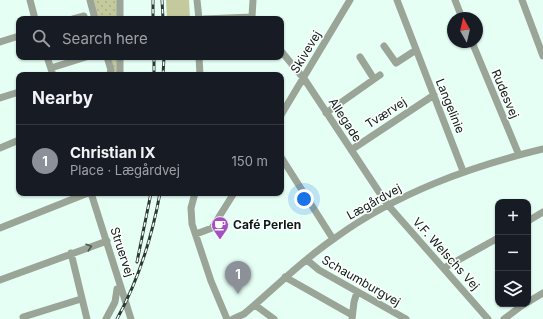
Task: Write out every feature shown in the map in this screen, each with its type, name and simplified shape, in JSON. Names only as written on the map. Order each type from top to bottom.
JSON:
[{"type":"street","points":[[30,0],[35,16]]},
{"type":"street","points":[[90,0],[94,16]]},
{"type":"street","points":[[120,0],[120,16]]},
{"type":"street","points":[[197,0],[199,16]]},
{"type":"street","points":[[253,0],[253,16]]},
{"type":"street","name":"Skivevej","points":[[284,110],[350,0]]},
{"type":"street","name":"Langelinie","points":[[397,0],[463,171]]},
{"type":"street","points":[[455,0],[460,12]]},
{"type":"street","points":[[522,0],[543,56]]},
{"type":"street","points":[[0,42],[16,37]]},
{"type":"street","points":[[384,46],[396,63],[416,50]]},
{"type":"street","name":"Rudesvej","points":[[474,48],[519,155]]},
{"type":"street","name":"Allegade","points":[[284,55],[303,77],[388,204]]},
{"type":"street","points":[[326,113],[377,77],[360,57]]},
{"type":"street","points":[[48,60],[52,72],[79,60]]},
{"type":"street","points":[[108,60],[111,72]]},
{"type":"street","points":[[120,60],[120,72]]},
{"type":"street","points":[[200,60],[200,72]]},
{"type":"street","points":[[0,98],[16,93]]},
{"type":"street","name":"Tværvej","points":[[351,150],[434,96]]},
{"type":"street","points":[[0,148],[16,141]]},
{"type":"street","name":"Lægårdvej","points":[[236,318],[254,305],[285,277],[333,239],[388,204],[463,171],[543,149]]},
{"type":"street","points":[[284,162],[333,239]]},
{"type":"street","points":[[0,228],[80,196]]},
{"type":"street","name":"Struervej","points":[[92,196],[108,241],[131,319]]},
{"type":"street","points":[[194,196],[191,214],[196,234],[211,281],[227,319]]},
{"type":"street","points":[[196,234],[212,228],[232,196]]},
{"type":"street","name":"V.F. Welschs Vej","points":[[388,204],[488,319]]},
{"type":"street","points":[[531,219],[543,212]]},
{"type":"street","points":[[444,268],[495,240]]},
{"type":"street","points":[[0,280],[71,253],[108,241]]},
{"type":"street","points":[[71,253],[87,319]]},
{"type":"street","name":"Schaumburgvej","points":[[306,260],[319,270],[406,319]]},
{"type":"street","points":[[285,277],[352,317],[357,292]]},
{"type":"street","points":[[106,319],[115,302],[116,289]]},
{"type":"street","points":[[531,300],[543,293]]},
{"type":"street","points":[[23,317],[81,299]]},
{"type":"street","points":[[254,305],[274,319]]},
{"type":"street","points":[[504,319],[520,307]]},
{"type":"green space","points":[[87,0],[117,0],[117,16],[92,16]]},
{"type":"green space","points":[[166,0],[189,0],[190,16],[167,16]]},
{"type":"green space","points":[[106,60],[117,60],[117,72],[107,72],[108,66]]},
{"type":"railway","points":[[153,0],[153,16]]},
{"type":"railway","points":[[162,0],[163,16]]},
{"type":"railway","points":[[154,60],[154,72]]},
{"type":"railway","points":[[163,72],[164,60]]},
{"type":"railway","points":[[137,262],[150,196]]},
{"type":"railway","points":[[117,319],[132,289],[144,258],[159,196]]},
{"type":"place","name":"Café Perlen","points":[[220,240]]},
{"type":"place","name":"Christian IX","points":[[238,294]]}]
